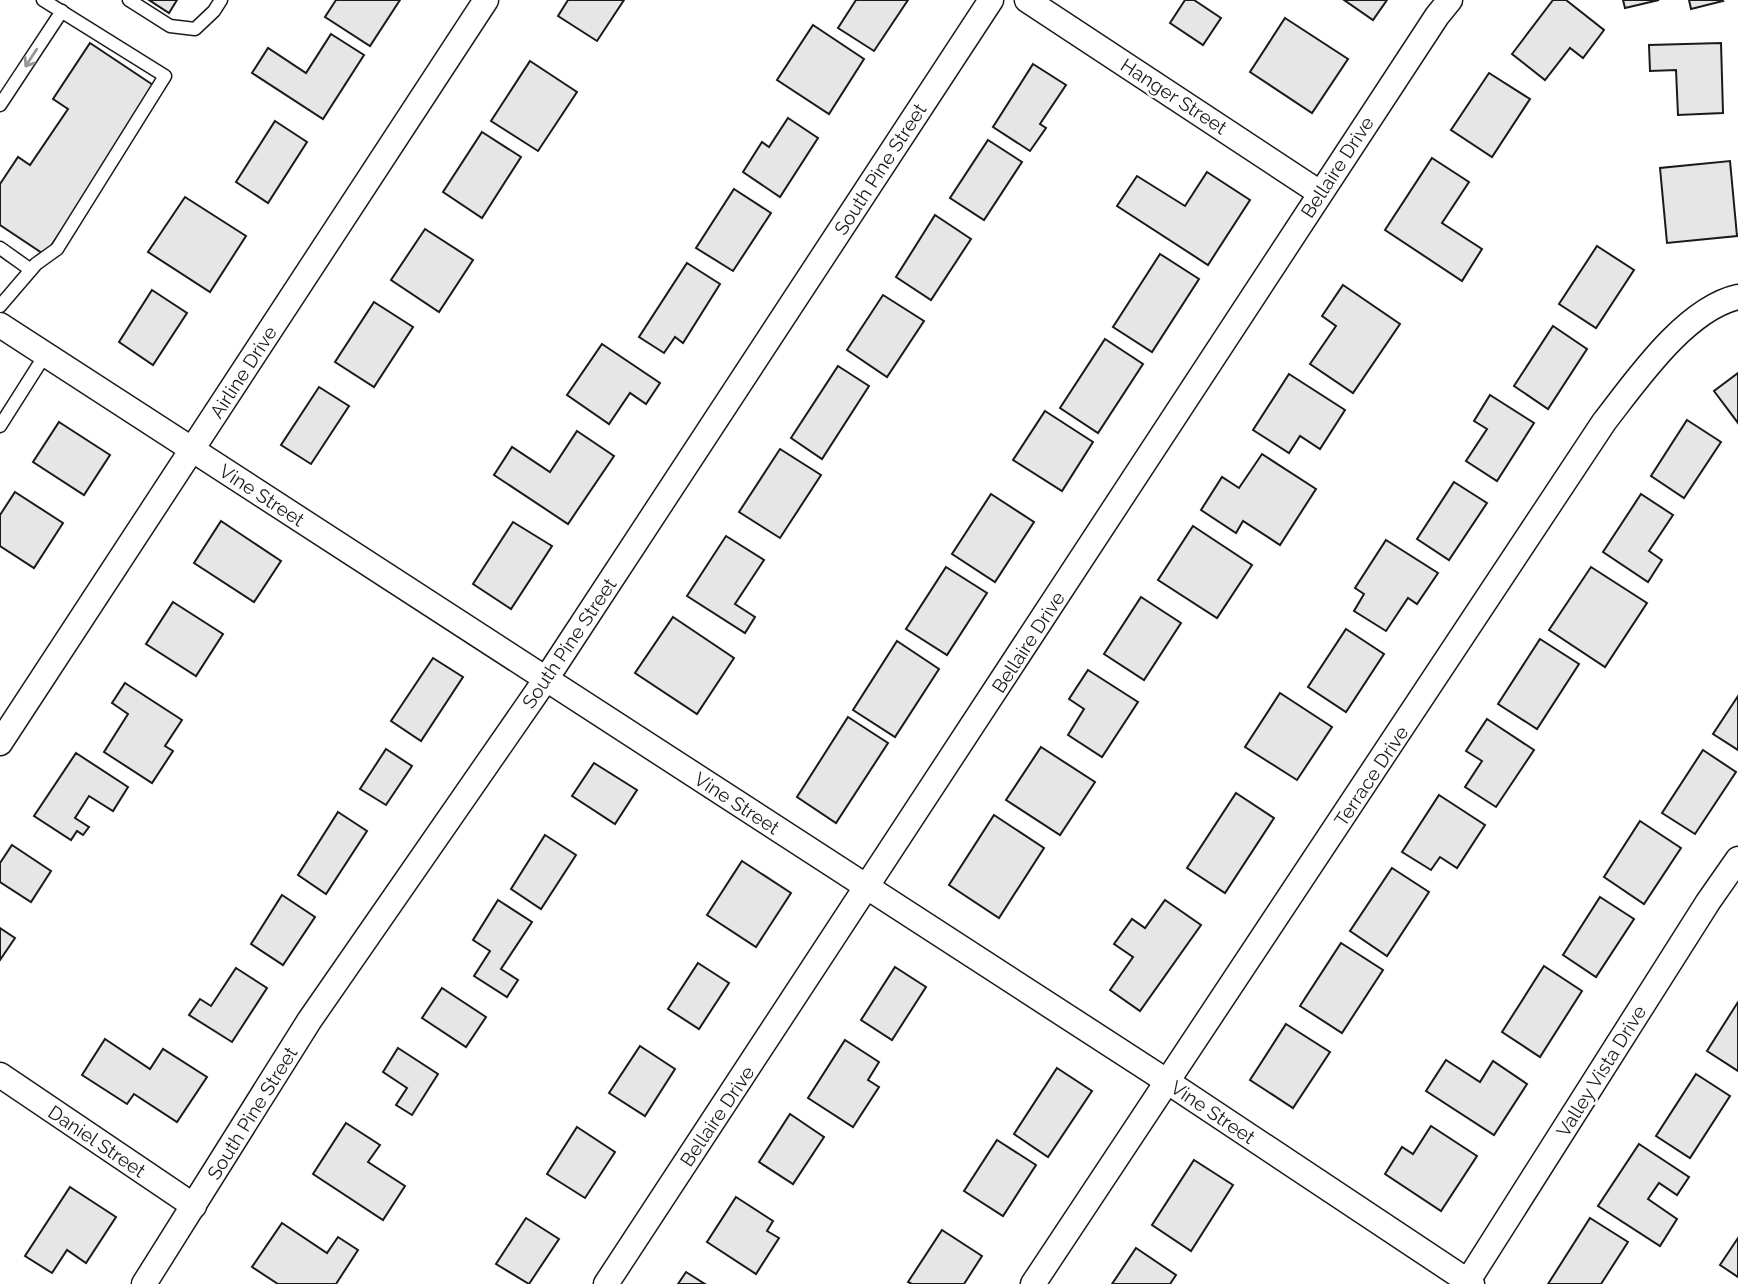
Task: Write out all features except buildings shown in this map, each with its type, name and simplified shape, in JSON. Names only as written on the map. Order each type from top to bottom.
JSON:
[{"type":"street","name":"Airline Drive","points":[[0,743],[486,0]]},
{"type":"street","name":"South Pine Street","points":[[144,1284],[309,1021],[546,678],[991,0]]},
{"type":"street","name":"Hanger Street","points":[[1027,0],[1320,193]]},
{"type":"street","name":"Bellaire Drive","points":[[606,1284],[868,888],[1320,193],[1450,0]]},
{"type":"street","name":"Terrace Drive","points":[[1033,1284],[1604,422],[1652,360],[1689,323],[1726,300],[1738,297]]},
{"type":"street","name":"Vine Street","points":[[0,326],[1168,1082],[1469,1283]]},
{"type":"street","name":"Valley Vista Drive","points":[[1469,1283],[1701,913],[1738,859]]},
{"type":"street","name":"Daniel Street","points":[[0,1075],[194,1206]]},
{"type":"lane","points":[[0,306],[30,270],[57,249],[165,76],[43,0]]},
{"type":"lane","points":[[129,0],[170,26],[195,29],[214,11],[221,0]]},
{"type":"lane","points":[[0,105],[62,11]]},
{"type":"lane","points":[[0,248],[30,270]]},
{"type":"lane","points":[[0,426],[46,355]]}]
